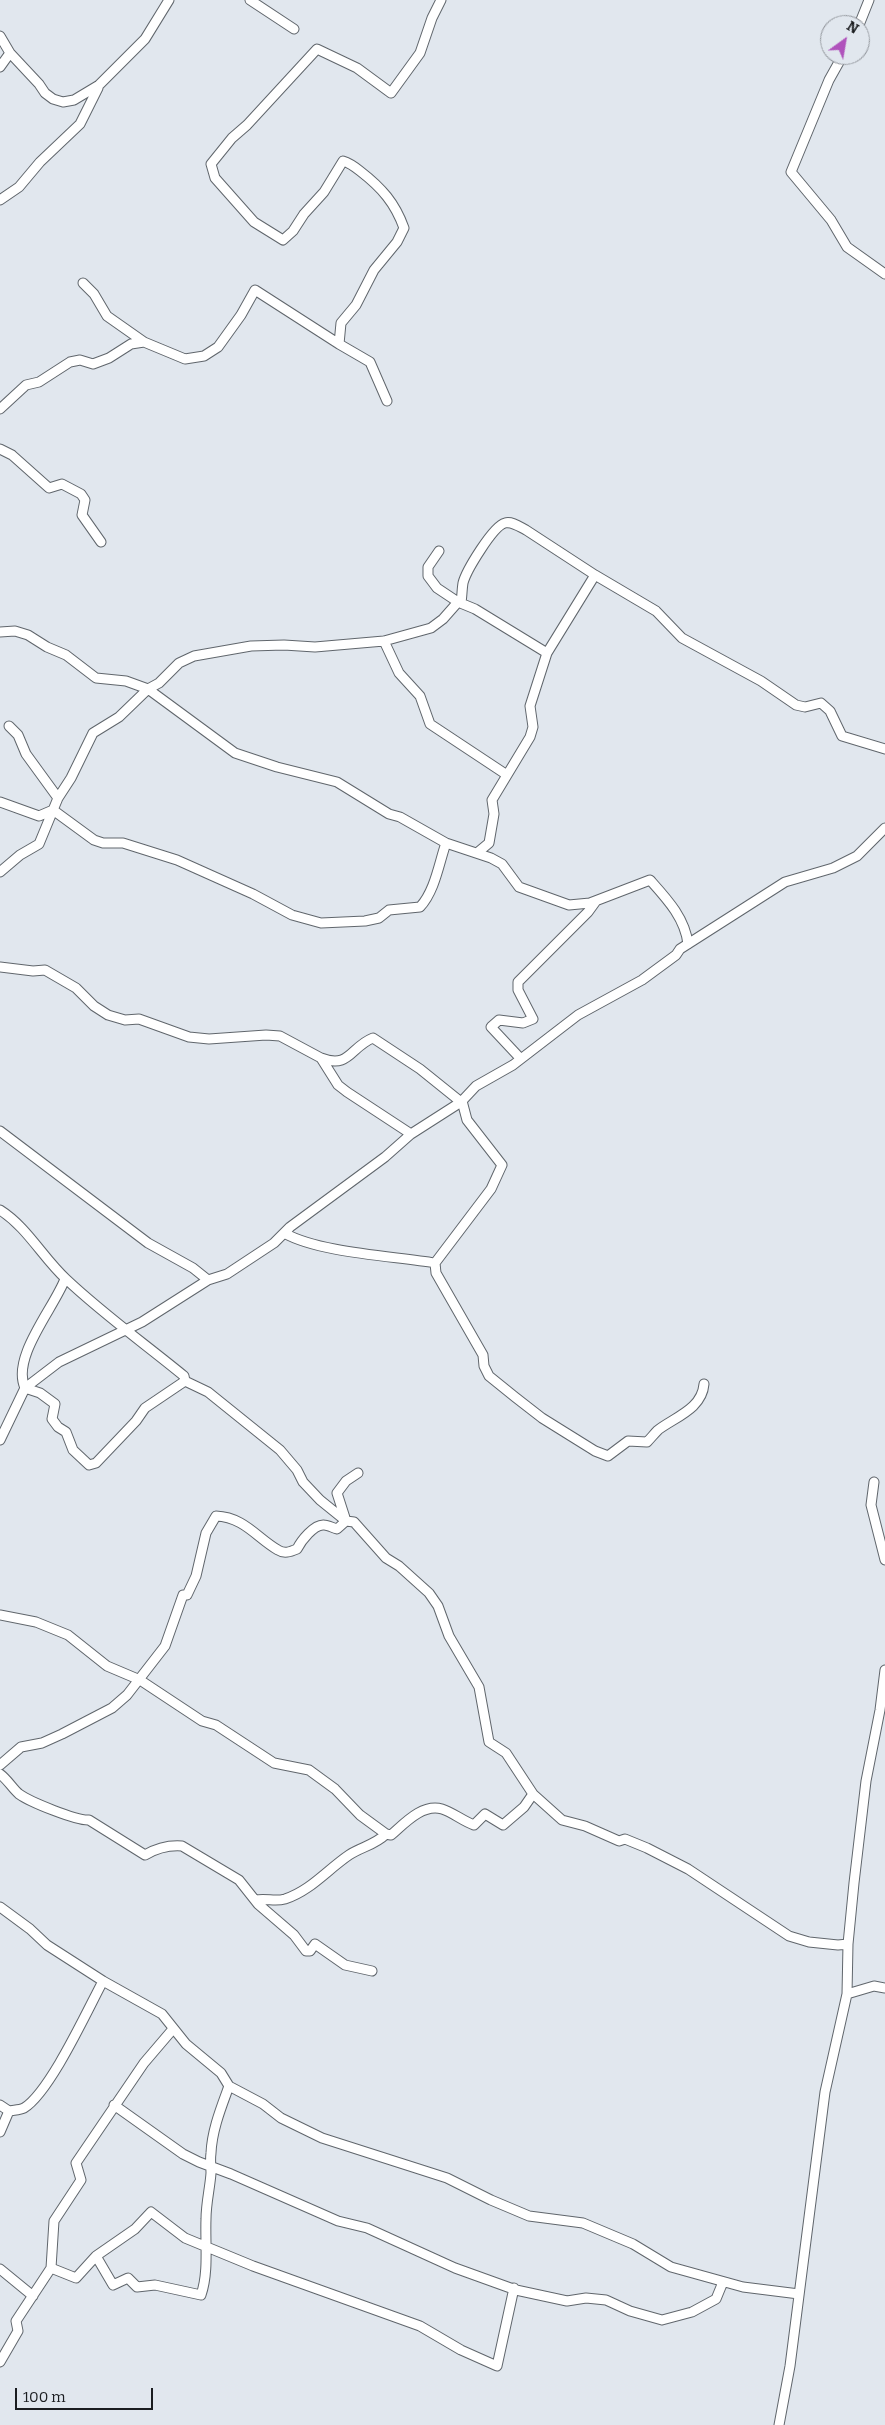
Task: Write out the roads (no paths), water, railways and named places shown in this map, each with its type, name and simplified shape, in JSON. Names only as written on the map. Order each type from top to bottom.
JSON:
[{"type":"street","points":[[0,36],[10,52],[45,93],[53,99],[63,102],[74,100],[99,85],[145,39],[169,0]]},
{"type":"street","points":[[250,0],[294,29]]},
{"type":"street","points":[[339,344],[341,323],[356,305],[374,270],[397,242],[404,228],[397,209],[388,196],[375,182],[343,161],[324,192],[283,240],[254,222],[215,178],[211,164],[232,138],[247,125],[318,49],[357,68],[391,92],[420,53],[432,18],[441,0]]},
{"type":"street","points":[[863,15],[868,0]]},
{"type":"street","points":[[0,67],[10,52]]},
{"type":"street","points":[[837,65],[791,172],[831,220],[847,247],[885,274]]},
{"type":"street","points":[[0,200],[19,187],[40,162],[80,124],[99,85]]},
{"type":"street","points":[[82,282],[94,294],[107,316],[144,342],[186,359],[204,356],[218,347],[241,315],[255,290],[370,362],[388,401]]},
{"type":"street","points":[[0,409],[26,385],[39,382],[70,362],[80,360],[93,364],[109,358],[131,344],[144,342]]},
{"type":"street","points":[[0,449],[12,455],[49,488],[62,484],[81,494],[85,500],[82,515],[101,542]]},
{"type":"street","points":[[0,872],[20,855],[39,844],[58,798],[71,778],[93,733],[119,717],[179,663],[194,656],[251,646],[284,645],[315,647],[384,642],[431,628],[460,602],[463,582],[474,561],[495,530],[505,523],[515,524],[526,530],[595,575],[656,611],[682,638],[761,681],[796,705],[805,706],[822,703],[830,711],[842,736],[885,749]]},
{"type":"street","points":[[439,551],[428,567],[428,576],[437,588],[547,653]]},
{"type":"street","points":[[478,854],[489,843],[494,814],[492,800],[530,737],[533,727],[530,706],[547,653],[595,575]]},
{"type":"street","points":[[0,632],[15,631],[28,635],[66,656],[96,678],[126,681],[148,689],[235,753],[277,767],[337,782],[389,814],[400,817],[446,843],[502,864],[519,888],[569,905],[596,901],[650,880],[677,911],[687,936],[688,944]]},
{"type":"street","points":[[384,642],[399,673],[420,696],[430,724],[504,773],[508,773]]},
{"type":"street","points":[[9,726],[18,735],[26,754],[58,798]]},
{"type":"street","points":[[0,802],[39,816],[53,810]]},
{"type":"street","points":[[53,810],[94,840],[123,843],[177,860],[253,894],[292,915],[321,923],[365,921],[379,918],[389,910],[420,907],[425,902],[435,878],[446,843]]},
{"type":"street","points":[[0,1440],[25,1388],[59,1362],[142,1322],[208,1280],[227,1274],[274,1243],[284,1233],[385,1157],[411,1134],[461,1102],[476,1086],[520,1058],[578,1015],[642,980],[688,944],[786,882],[833,868],[857,856],[885,828]]},
{"type":"street","points":[[520,1058],[491,1026],[499,1020],[523,1023],[533,1019],[518,990],[518,982],[528,969],[588,912],[596,901]]},
{"type":"street","points":[[0,967],[33,971],[45,970],[76,988],[94,1006],[108,1016],[125,1020],[139,1019],[190,1037],[210,1039],[266,1034],[280,1036],[321,1058],[338,1062],[348,1058],[362,1042],[373,1038],[420,1069],[461,1102],[467,1120],[502,1165],[491,1189],[435,1263],[436,1273],[482,1355],[484,1366],[489,1376],[542,1418],[595,1451],[608,1456],[628,1441],[647,1442],[657,1431],[685,1413],[697,1402],[703,1392],[704,1384]]},
{"type":"street","points":[[321,1058],[338,1085],[411,1134]]},
{"type":"street","points":[[0,1131],[148,1243],[193,1268],[208,1280]]},
{"type":"street","points":[[0,1210],[30,1238],[65,1279],[125,1330],[184,1376],[185,1381],[208,1392],[280,1450],[297,1470],[303,1482],[320,1500],[346,1520],[354,1522],[386,1558],[399,1566],[428,1593],[438,1606],[449,1636],[479,1687],[489,1742],[506,1753],[534,1794],[562,1820],[647,1848],[688,1869],[789,1936],[809,1942],[838,1945],[848,1944]]},
{"type":"street","points":[[284,1233],[314,1243],[348,1250],[435,1263]]},
{"type":"street","points":[[25,1388],[22,1374],[30,1346],[65,1279]]},
{"type":"street","points":[[25,1388],[40,1393],[55,1404],[52,1419],[58,1427],[66,1432],[73,1450],[89,1465],[96,1463],[105,1451],[116,1443],[145,1408],[185,1381]]},
{"type":"street","points":[[346,1520],[337,1493],[346,1481],[358,1473]]},
{"type":"street","points":[[874,1482],[871,1505],[885,1560]]},
{"type":"street","points":[[0,1765],[21,1747],[48,1740],[112,1708],[127,1695],[165,1646],[183,1595],[188,1594],[196,1576],[206,1533],[216,1516],[227,1517],[249,1529],[278,1551],[288,1553],[297,1549],[300,1542],[316,1527],[324,1525],[337,1529],[346,1520]]},
{"type":"street","points":[[0,1615],[36,1622],[68,1635],[107,1666],[140,1680],[202,1721],[216,1725],[274,1763],[309,1770],[335,1789],[354,1810],[386,1834],[391,1835],[402,1823],[410,1821],[418,1813],[435,1808],[442,1809],[474,1825],[484,1814],[503,1825],[524,1807],[534,1794]]},
{"type":"street","points":[[779,2425],[790,2366],[825,2092],[847,1994],[848,1944],[866,1781],[880,1710],[885,1670]]},
{"type":"street","points":[[0,1774],[19,1794],[80,1821],[89,1820],[145,1855],[154,1850],[173,1845],[182,1846],[239,1880],[255,1900],[294,1935],[306,1951],[310,1951],[316,1944],[344,1965],[372,1971]]},
{"type":"street","points":[[255,1900],[267,1898],[276,1902],[287,1898],[314,1884],[350,1854],[370,1846],[386,1834]]},
{"type":"street","points":[[2,1913],[30,1929],[47,1945],[103,1982],[162,2014],[186,2044],[221,2072],[228,2086],[263,2104],[282,2118],[328,2140],[369,2151],[397,2163],[447,2178],[529,2216],[583,2223],[633,2244],[671,2267],[743,2287],[799,2294]]},
{"type":"street","points":[[0,2105],[9,2111],[24,2108],[53,2075],[103,1982]]},
{"type":"street","points":[[847,1994],[874,1986],[885,1988]]},
{"type":"street","points":[[0,2362],[18,2332],[16,2321],[51,2268],[54,2221],[81,2180],[76,2162],[144,2063],[173,2028]]},
{"type":"street","points":[[96,2256],[113,2284],[128,2278],[137,2286],[155,2285],[202,2295],[205,2281],[207,2248],[206,2212],[211,2152],[217,2117],[228,2086]]},
{"type":"street","points":[[114,2105],[183,2154],[211,2167],[338,2221],[367,2228],[455,2268],[514,2288],[567,2301],[586,2298],[606,2300],[630,2311],[662,2320],[692,2312],[716,2299],[723,2282]]},
{"type":"street","points":[[0,2132],[9,2111]]},
{"type":"street","points":[[51,2268],[76,2278],[96,2256],[135,2229],[151,2212],[172,2230],[207,2248],[420,2326],[461,2350],[497,2366],[514,2288]]},
{"type":"street","points":[[0,2269],[33,2296]]}]
